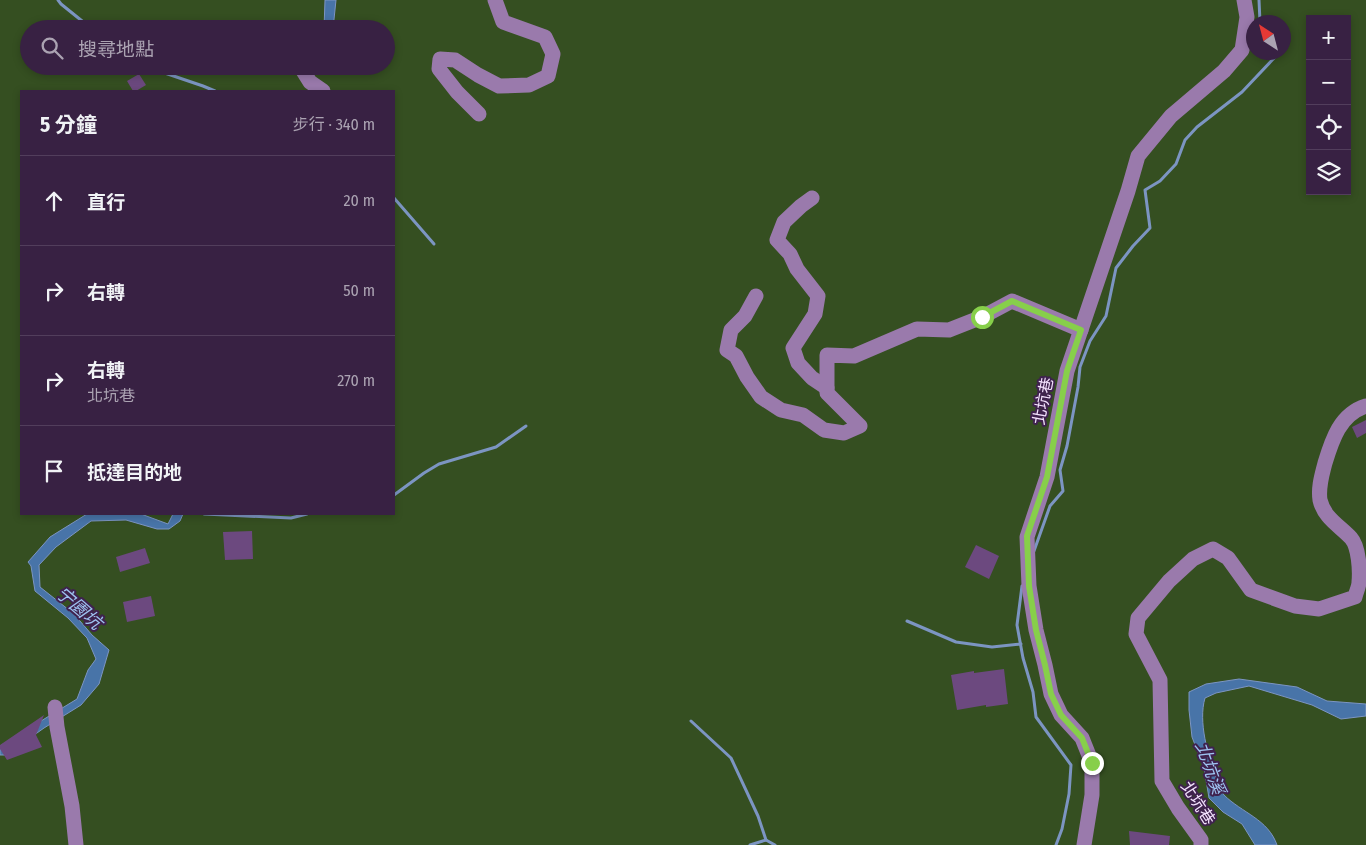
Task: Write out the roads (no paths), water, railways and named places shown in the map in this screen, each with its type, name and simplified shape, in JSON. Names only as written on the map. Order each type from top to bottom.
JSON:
[{"type":"street","points":[[479,114],[457,92],[439,69],[440,60],[455,60],[478,76],[499,86],[529,85],[548,76],[552,54],[545,37],[503,22],[495,0]]},
{"type":"street","name":"北坑巷","points":[[1084,845],[1092,795],[1092,763],[1082,738],[1061,715],[1051,694],[1036,630],[1029,586],[1027,536],[1047,477],[1067,371],[1138,156],[1172,116],[1224,71],[1242,50],[1247,17],[1244,0]]},
{"type":"street","points":[[306,75],[310,82],[322,90]]},
{"type":"street","points":[[812,198],[784,222],[777,240],[790,254],[797,269],[818,296],[815,314],[793,348],[798,363],[812,378],[827,388]]},
{"type":"street","points":[[756,296],[745,316],[730,330],[726,350],[736,356],[747,377],[761,397],[781,410],[803,415],[824,430],[844,433],[860,426],[827,393],[827,355],[854,356],[917,329],[949,330],[982,317],[1012,301],[1081,330]]},
{"type":"street","name":"北坑巷","points":[[1201,845],[1201,840],[1178,808],[1162,781],[1160,680],[1136,634],[1138,618],[1169,581],[1193,559],[1213,549],[1228,558],[1251,590],[1295,606],[1319,608],[1355,597],[1359,584],[1359,560],[1353,540],[1327,515],[1320,500],[1320,481],[1333,438],[1346,419],[1360,408],[1366,406]]},
{"type":"street","points":[[55,707],[72,806],[76,845]]},
{"type":"water","points":[[325,0],[336,0],[334,20],[324,20]]},
{"type":"water","points":[[85,515],[144,515],[168,524],[172,515],[183,515],[180,521],[169,529],[157,529],[126,520],[91,521],[56,547],[39,565],[40,587],[74,614],[92,635],[109,650],[99,684],[81,705],[6,755],[0,755],[0,746],[77,699],[88,670],[96,659],[87,638],[68,618],[35,591],[31,566],[28,562],[50,537]]},
{"type":"water","name":"北坑溪","points":[[1239,679],[1297,687],[1327,701],[1366,704],[1366,716],[1341,719],[1312,705],[1249,686],[1216,693],[1205,698],[1203,728],[1207,749],[1221,792],[1261,822],[1273,836],[1277,845],[1255,845],[1242,824],[1223,812],[1209,798],[1204,768],[1192,737],[1189,692],[1206,684]]},
{"type":"waterway","points":[[58,0],[81,20]]},
{"type":"waterway","points":[[1259,0],[1260,15]]},
{"type":"waterway","points":[[1034,551],[1050,506],[1063,491],[1060,470],[1067,446],[1080,367],[1090,341],[1106,316],[1116,268],[1150,228],[1145,190],[1160,181],[1176,164],[1185,140],[1197,127],[1242,92],[1272,60]]},
{"type":"waterway","points":[[171,75],[213,90]]},
{"type":"waterway","points":[[395,199],[434,244]]},
{"type":"waterway","points":[[395,494],[439,464],[496,447],[526,426]]},
{"type":"waterway","points":[[226,515],[291,518],[303,515]]},
{"type":"waterway","points":[[1022,586],[1017,625],[1023,658],[1033,692],[1036,717],[1071,765],[1069,794],[1062,829],[1056,845]]},
{"type":"waterway","points":[[907,621],[956,642],[992,647],[1021,644]]},
{"type":"waterway","points":[[691,721],[731,758],[758,816],[766,840]]},
{"type":"waterway","points":[[750,845],[766,840],[775,845]]},
{"type":"water label","name":"宁園坑","points":[[79,608]]}]
